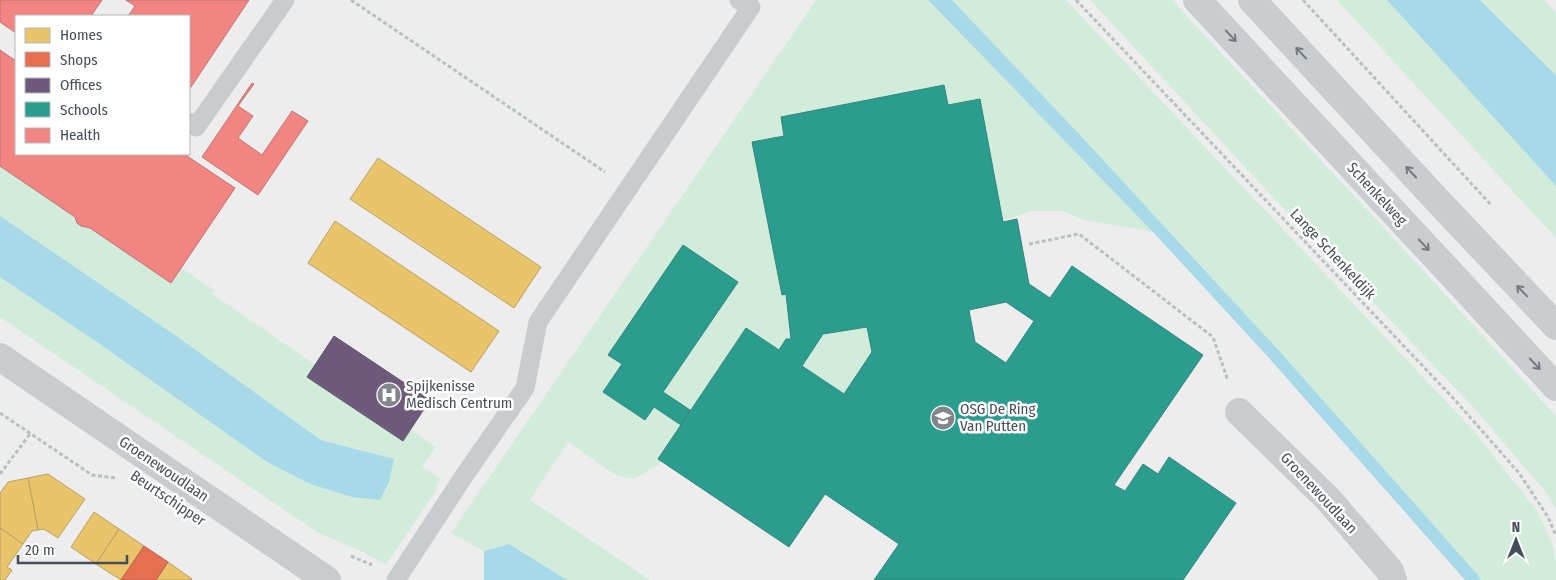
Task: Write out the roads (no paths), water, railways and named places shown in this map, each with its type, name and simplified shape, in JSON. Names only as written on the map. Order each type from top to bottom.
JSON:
[{"type":"main road","name":"Schenkelweg","points":[[1197,0],[1556,387]]},
{"type":"main road","points":[[1252,0],[1556,326]]},
{"type":"street","name":"Groenewoudlaan","points":[[0,357],[327,580]]},
{"type":"street","name":"Groenewoudlaan","points":[[1239,412],[1328,499],[1390,572],[1393,580]]},
{"type":"lane","points":[[190,123],[196,127],[285,0]]},
{"type":"lane","points":[[396,580],[464,476],[525,388],[538,322],[750,8],[738,0]]},
{"type":"water","points":[[928,0],[952,0],[1079,134],[1281,353],[1481,580],[1465,580],[1269,358],[1153,232]]},
{"type":"water","points":[[1387,0],[1480,0],[1556,75],[1556,186]]},
{"type":"water","points":[[0,216],[172,333],[321,440],[394,459],[389,482],[380,500],[352,497],[310,484],[267,462],[94,340],[0,277]]},
{"type":"water","points":[[509,544],[567,580],[484,580],[484,551]]},
{"type":"place","name":"Spijkenisse Medisch Centrum","points":[[389,395]]},
{"type":"place","name":"OSG De Ring Van Putten","points":[[943,418]]}]
